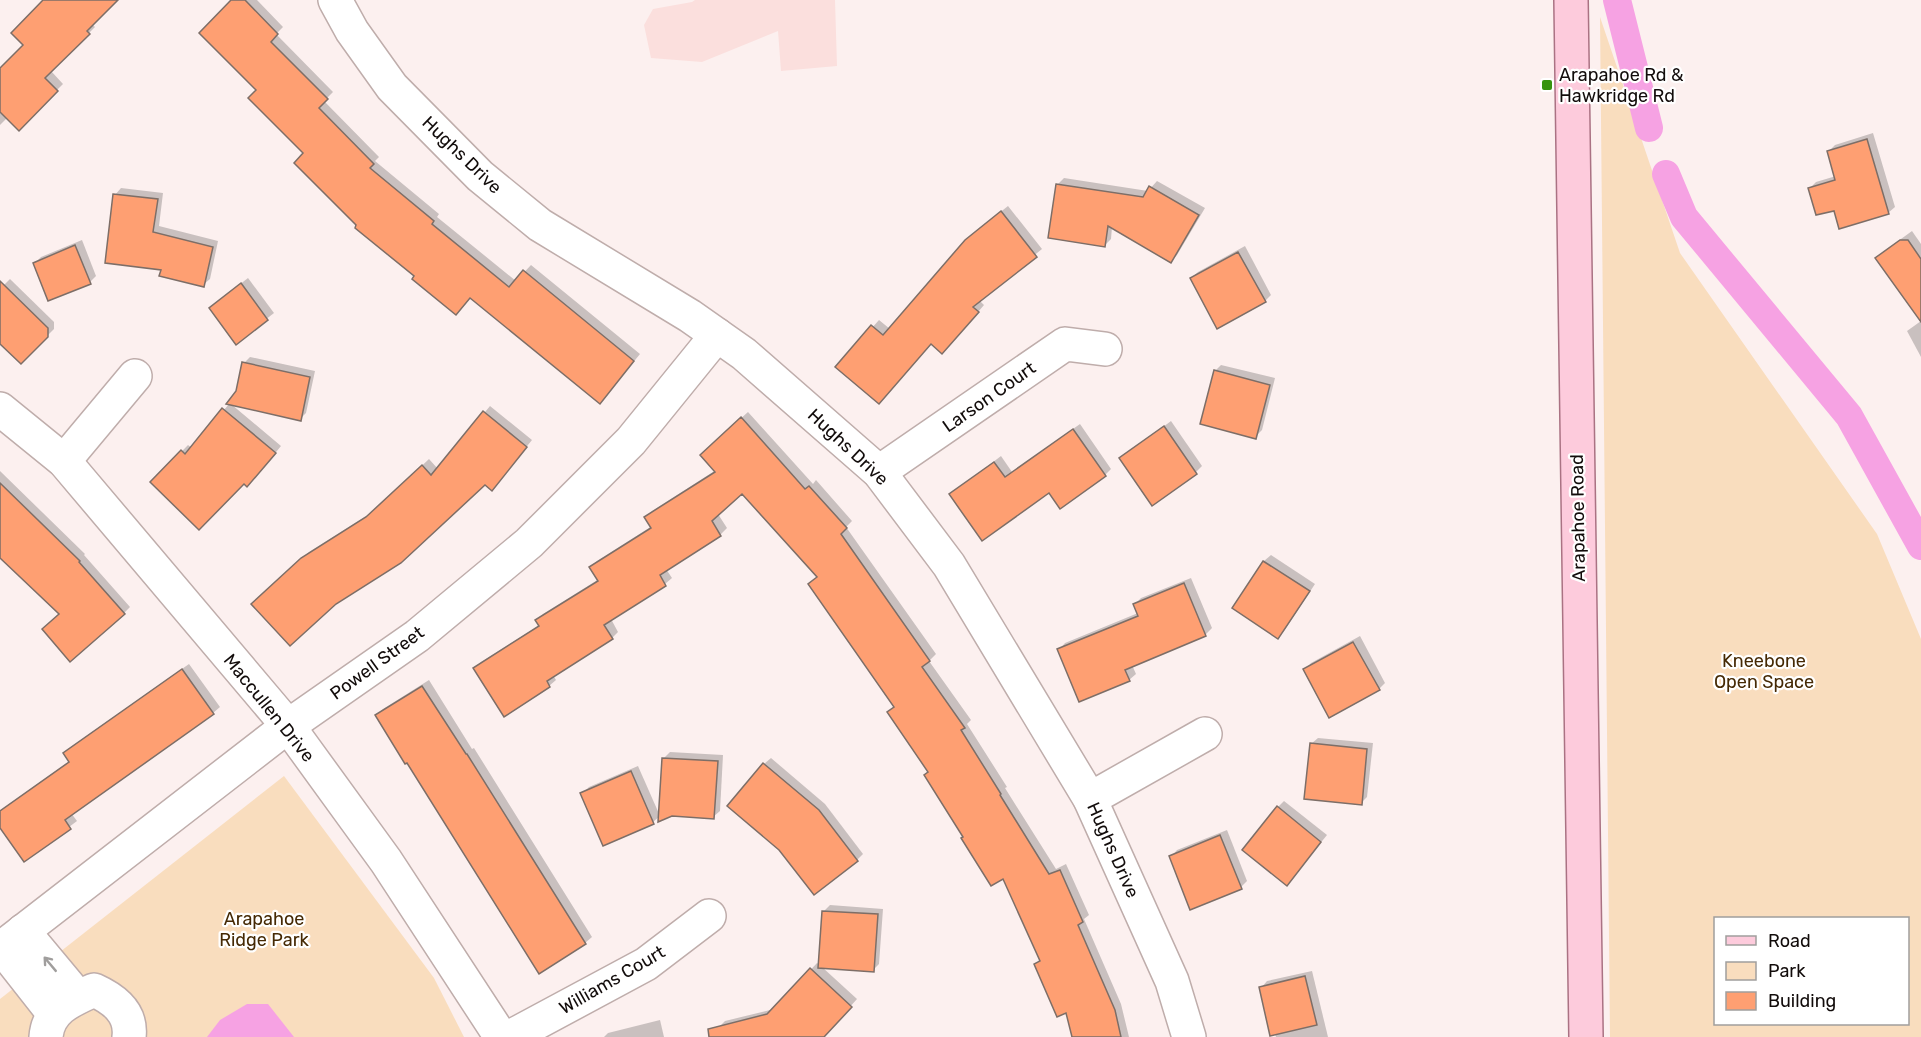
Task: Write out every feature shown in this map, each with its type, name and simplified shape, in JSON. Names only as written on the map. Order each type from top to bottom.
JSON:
[{"type":"main road","name":"Arapahoe Road","points":[[1564,2],[1586,1037]]},
{"type":"street","name":"Hughs Drive","points":[[335,0],[352,31],[392,87],[480,176],[540,225],[690,316],[744,354],[879,472],[949,565],[1090,799],[1172,981],[1189,1037]]},
{"type":"street","name":"Powell Street","points":[[8,936],[288,726],[417,636],[529,543],[631,441],[717,335]]},
{"type":"street","name":"Larson Court","points":[[879,472],[1065,344],[1105,349]]},
{"type":"street","points":[[64,461],[135,376]]},
{"type":"street","name":"Maccullen Drive","points":[[0,409],[64,461],[288,726],[386,861],[501,1037]]},
{"type":"street","points":[[1090,799],[1205,734]]},
{"type":"street","name":"Williams Court","points":[[510,1037],[646,964],[709,916]]},
{"type":"street","points":[[8,936],[60,1016],[94,990],[109,997],[121,1008],[130,1028],[129,1037]]},
{"type":"shaded area","points":[[695,0],[835,0],[837,66],[781,71],[778,31],[702,62],[651,58],[644,25],[653,9]]},
{"type":"shaded area","points":[[247,1004],[268,1004],[294,1037],[207,1037],[220,1020]]},
{"type":"green space","name":"Kneebone Open Space","points":[[1600,17],[1680,253],[1877,534],[1921,639],[1921,1037],[1610,1037]]},
{"type":"green space","name":"Arapahoe Ridge Park","points":[[284,776],[434,978],[464,1037],[0,1037],[0,999]]},
{"type":"building","points":[[43,0],[118,0],[87,31],[90,34],[45,78],[58,91],[19,131],[0,112],[0,68],[23,45],[11,33]]},
{"type":"building","points":[[231,0],[245,0],[278,34],[271,42],[328,99],[319,108],[374,164],[370,168],[434,221],[432,224],[509,287],[523,270],[634,361],[600,404],[470,298],[456,315],[412,279],[414,276],[355,228],[356,225],[294,163],[303,153],[248,98],[256,90],[199,33]]},
{"type":"building","points":[[1867,139],[1889,214],[1839,229],[1834,211],[1816,215],[1808,188],[1835,180],[1827,151]]},
{"type":"building","points":[[1056,184],[1143,197],[1149,186],[1199,215],[1171,263],[1108,226],[1105,247],[1048,238]]},
{"type":"building","points":[[113,194],[158,199],[153,232],[213,247],[204,287],[159,276],[161,270],[105,263]]},
{"type":"building","points":[[1001,211],[1037,257],[973,307],[979,312],[942,354],[931,344],[879,404],[835,367],[871,325],[883,335],[965,240]]},
{"type":"building","points":[[1900,240],[1908,240],[1921,259],[1921,322],[1875,258]]},
{"type":"building","points":[[75,245],[91,284],[48,301],[33,263]]},
{"type":"building","points":[[1238,252],[1266,302],[1217,329],[1190,278]]},
{"type":"building","points":[[0,281],[48,328],[48,337],[21,364],[0,344]]},
{"type":"building","points":[[241,283],[268,320],[236,345],[209,308]]},
{"type":"building","points":[[242,362],[310,377],[301,421],[226,404],[236,391]]},
{"type":"building","points":[[1214,370],[1270,385],[1256,439],[1200,424]]},
{"type":"building","points":[[222,408],[276,453],[247,487],[244,484],[199,530],[150,482],[181,450],[185,454]]},
{"type":"building","points":[[483,411],[527,447],[492,491],[485,485],[401,563],[336,604],[290,646],[251,604],[301,558],[366,517],[422,465],[431,475]]},
{"type":"building","points":[[741,417],[805,489],[809,486],[847,528],[841,534],[930,661],[922,667],[965,728],[961,730],[1049,874],[1060,870],[1083,922],[1078,925],[1115,1010],[1121,1037],[1072,1037],[1066,1013],[1057,1017],[1034,964],[1040,961],[1003,879],[991,886],[961,838],[963,837],[924,775],[928,772],[887,712],[894,707],[808,584],[817,577],[742,494],[712,521],[721,536],[660,575],[666,586],[604,625],[613,639],[547,681],[550,687],[504,717],[473,668],[539,626],[535,620],[598,581],[589,567],[651,528],[644,517],[715,472],[700,455]]},
{"type":"building","points":[[1164,426],[1197,474],[1152,506],[1119,458]]},
{"type":"building","points":[[1073,429],[1106,476],[1060,509],[1049,493],[982,541],[949,494],[994,462],[1005,477]]},
{"type":"building","points":[[0,483],[80,561],[125,614],[70,662],[42,629],[59,614],[0,558]]},
{"type":"building","points":[[1263,561],[1310,591],[1278,639],[1232,608]]},
{"type":"building","points":[[1184,583],[1206,636],[1125,670],[1130,681],[1079,702],[1057,649],[1138,616],[1133,604]]},
{"type":"building","points":[[1353,642],[1380,690],[1329,718],[1303,669]]},
{"type":"building","points":[[182,669],[214,714],[65,820],[71,829],[24,862],[0,828],[0,811],[69,762],[63,753]]},
{"type":"building","points":[[422,686],[586,944],[539,974],[375,715]]},
{"type":"building","points":[[1310,743],[1367,749],[1362,805],[1304,799]]},
{"type":"building","points":[[662,758],[718,761],[714,819],[672,816],[658,822]]},
{"type":"building","points":[[763,763],[819,810],[858,861],[814,895],[779,850],[727,806]]},
{"type":"building","points":[[631,771],[654,824],[603,846],[580,793]]},
{"type":"building","points":[[1277,806],[1321,842],[1287,886],[1242,850]]},
{"type":"building","points":[[1220,835],[1242,889],[1190,910],[1169,856]]},
{"type":"building","points":[[822,911],[878,914],[874,972],[818,968]]},
{"type":"building","points":[[810,968],[852,1007],[824,1037],[709,1037],[708,1029],[767,1014]]},
{"type":"building","points":[[1305,976],[1317,1025],[1270,1036],[1259,987]]},
{"type":"waterway","points":[[1617,0],[1649,128]]},
{"type":"waterway","points":[[1666,174],[1684,217],[1849,416],[1921,546]]},
{"type":"place","name":"Arapahoe Rd & Hawkridge Rd","points":[[1547,85]]}]
